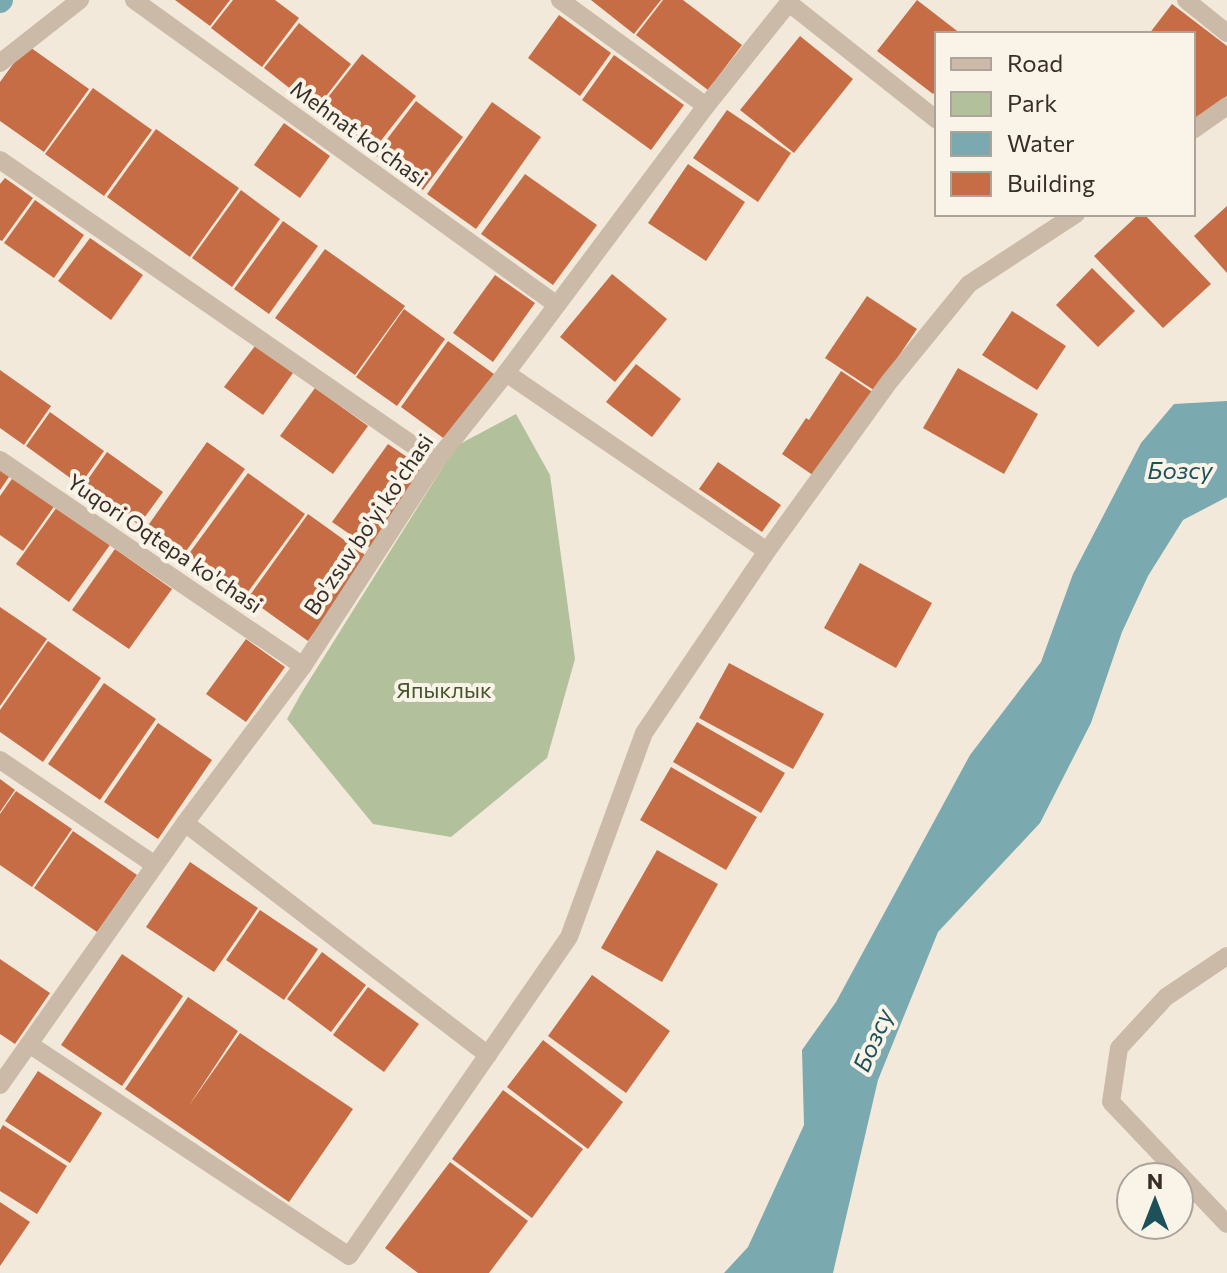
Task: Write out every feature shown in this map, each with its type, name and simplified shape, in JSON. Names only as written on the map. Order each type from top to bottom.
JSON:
[{"type":"street","points":[[0,63],[80,0]]},
{"type":"street","name":"Mehnat ko'chasi","points":[[134,0],[557,305]]},
{"type":"street","points":[[560,0],[706,106]]},
{"type":"street","points":[[1186,0],[1227,33]]},
{"type":"street","points":[[790,2],[935,118]]},
{"type":"street","name":"Bo'zsuv bo'yi ko'chasi","points":[[0,1085],[7,1058],[29,1044],[185,823],[303,666],[436,461],[506,373],[706,106],[790,2]]},
{"type":"street","points":[[1195,129],[1227,106]]},
{"type":"street","points":[[0,160],[436,461]]},
{"type":"street","points":[[29,1044],[349,1256],[569,937],[644,733],[767,551],[889,382],[969,284],[1067,216]]},
{"type":"street","points":[[506,373],[767,551]]},
{"type":"street","name":"Yuqori Oqtepa ko'chasi","points":[[0,460],[303,666]]},
{"type":"street","points":[[0,760],[155,865]]},
{"type":"street","points":[[185,823],[488,1055]]},
{"type":"street","points":[[1227,956],[1166,997],[1119,1048],[1111,1102],[1227,1224]]},
{"type":"green space","name":"Япыклык","points":[[516,414],[550,475],[575,659],[547,758],[451,837],[373,824],[287,719],[456,446]]},
{"type":"water","name":"Бозсу","points":[[1227,401],[1227,497],[1183,520],[1148,576],[1122,632],[1091,723],[1040,823],[938,932],[878,1080],[833,1273],[724,1273],[748,1247],[804,1125],[802,1050],[836,1002],[970,755],[1041,662],[1073,574],[1141,443],[1174,404]]},
{"type":"building","points":[[175,0],[230,0],[210,26]]},
{"type":"building","points":[[233,0],[275,0],[299,18],[262,67],[211,28]]},
{"type":"building","points":[[591,0],[661,0],[634,34]]},
{"type":"building","points":[[663,0],[683,0],[742,45],[708,90],[636,35]]},
{"type":"building","points":[[917,0],[958,32],[935,32],[933,94],[877,51]]},
{"type":"building","points":[[1172,4],[1227,46],[1227,96],[1195,120],[1195,32],[1151,32]]},
{"type":"building","points":[[559,15],[611,53],[580,96],[528,58]]},
{"type":"building","points":[[299,23],[351,64],[316,109],[264,68]]},
{"type":"building","points":[[800,36],[853,79],[794,153],[740,110]]},
{"type":"building","points":[[27,45],[89,89],[44,152],[0,121],[0,82]]},
{"type":"building","points":[[362,54],[416,96],[372,152],[318,110]]},
{"type":"building","points":[[614,55],[684,105],[651,150],[582,100]]},
{"type":"building","points":[[93,88],[152,130],[104,196],[45,154]]},
{"type":"building","points":[[416,101],[463,137],[423,190],[375,155]]},
{"type":"building","points":[[492,102],[541,137],[476,229],[427,194]]},
{"type":"building","points":[[727,110],[791,153],[758,202],[693,158]]},
{"type":"building","points":[[284,123],[330,156],[300,198],[254,165]]},
{"type":"building","points":[[156,129],[239,188],[190,257],[107,197]]},
{"type":"building","points":[[688,164],[745,202],[706,261],[648,223]]},
{"type":"building","points":[[525,174],[597,225],[553,285],[481,234]]},
{"type":"building","points":[[5,178],[33,198],[2,241],[0,184]]},
{"type":"building","points":[[241,190],[280,219],[232,287],[192,258]]},
{"type":"building","points":[[35,200],[84,235],[54,278],[4,243]]},
{"type":"building","points":[[1227,206],[1227,273],[1194,236]]},
{"type":"building","points":[[1137,216],[1146,216],[1211,284],[1163,328],[1094,256]]},
{"type":"building","points":[[283,221],[318,246],[269,314],[234,289]]},
{"type":"building","points":[[90,238],[143,275],[111,320],[58,281]]},
{"type":"building","points":[[325,249],[405,306],[355,375],[275,318]]},
{"type":"building","points":[[1092,268],[1135,311],[1098,347],[1056,305]]},
{"type":"building","points":[[612,274],[667,319],[615,382],[560,337]]},
{"type":"building","points":[[495,275],[535,303],[493,362],[453,333]]},
{"type":"building","points":[[867,296],[917,329],[875,391],[825,358]]},
{"type":"building","points":[[404,309],[445,339],[397,406],[356,377]]},
{"type":"building","points":[[1012,311],[1066,346],[1037,390],[982,355]]},
{"type":"building","points":[[448,341],[494,374],[446,440],[401,407]]},
{"type":"building","points":[[255,346],[293,373],[263,415],[224,387]]},
{"type":"building","points":[[636,364],[681,399],[652,437],[606,402]]},
{"type":"building","points":[[958,368],[1038,414],[1004,474],[923,428]]},
{"type":"building","points":[[0,370],[51,406],[24,445],[0,428]]},
{"type":"building","points":[[841,371],[874,393],[817,478],[782,454]]},
{"type":"building","points":[[315,388],[368,426],[333,474],[280,436]]},
{"type":"building","points":[[50,412],[104,451],[80,485],[26,446]]},
{"type":"building","points":[[207,442],[245,469],[184,554],[147,527]]},
{"type":"building","points":[[388,444],[426,470],[370,548],[332,522]]},
{"type":"building","points":[[107,452],[163,492],[139,525],[84,485]]},
{"type":"building","points":[[718,462],[781,505],[762,532],[699,489]]},
{"type":"building","points":[[0,467],[11,474],[0,490]]},
{"type":"building","points":[[248,473],[305,514],[245,596],[188,555]]},
{"type":"building","points":[[14,476],[55,505],[23,551],[0,535],[0,496]]},
{"type":"building","points":[[57,507],[110,545],[69,602],[16,564]]},
{"type":"building","points":[[308,514],[368,557],[308,641],[248,598]]},
{"type":"building","points":[[115,549],[172,589],[129,649],[72,610]]},
{"type":"building","points":[[860,563],[932,603],[896,668],[824,628]]},
{"type":"building","points":[[0,607],[47,639],[0,706]]},
{"type":"building","points":[[246,639],[285,667],[246,722],[206,694]]},
{"type":"building","points":[[48,641],[101,678],[43,762],[0,732],[0,710]]},
{"type":"building","points":[[729,663],[824,714],[793,769],[699,718]]},
{"type":"building","points":[[104,683],[156,719],[100,800],[48,764]]},
{"type":"building","points":[[697,722],[785,773],[761,813],[673,762]]},
{"type":"building","points":[[158,723],[212,760],[158,839],[104,802]]},
{"type":"building","points":[[671,767],[757,817],[726,870],[640,820]]},
{"type":"building","points":[[0,779],[15,790],[0,812]]},
{"type":"building","points":[[16,791],[72,829],[32,887],[0,865],[0,814]]},
{"type":"building","points":[[73,831],[137,875],[97,932],[34,888]]},
{"type":"building","points":[[657,850],[718,884],[662,982],[601,948]]},
{"type":"building","points":[[190,862],[258,908],[214,972],[146,927]]},
{"type":"building","points":[[260,910],[318,949],[284,1000],[226,960]]},
{"type":"building","points":[[322,952],[366,985],[331,1032],[287,999]]},
{"type":"building","points":[[122,954],[183,996],[122,1086],[61,1045]]},
{"type":"building","points":[[0,959],[50,993],[15,1044],[0,1034]]},
{"type":"building","points":[[592,975],[670,1031],[626,1093],[548,1036]]},
{"type":"building","points":[[368,987],[419,1024],[384,1072],[333,1035]]},
{"type":"building","points":[[188,997],[238,1031],[188,1107],[240,1033],[353,1109],[289,1202],[125,1089]]},
{"type":"building","points":[[543,1040],[623,1102],[588,1149],[507,1087]]},
{"type":"building","points":[[38,1071],[102,1113],[70,1163],[5,1121]]},
{"type":"building","points":[[503,1090],[583,1149],[532,1218],[452,1159]]},
{"type":"building","points":[[3,1125],[67,1166],[37,1214],[0,1191],[0,1130]]},
{"type":"building","points":[[450,1162],[528,1221],[489,1273],[418,1273],[385,1248]]},
{"type":"building","points":[[0,1202],[30,1222],[0,1266]]}]
